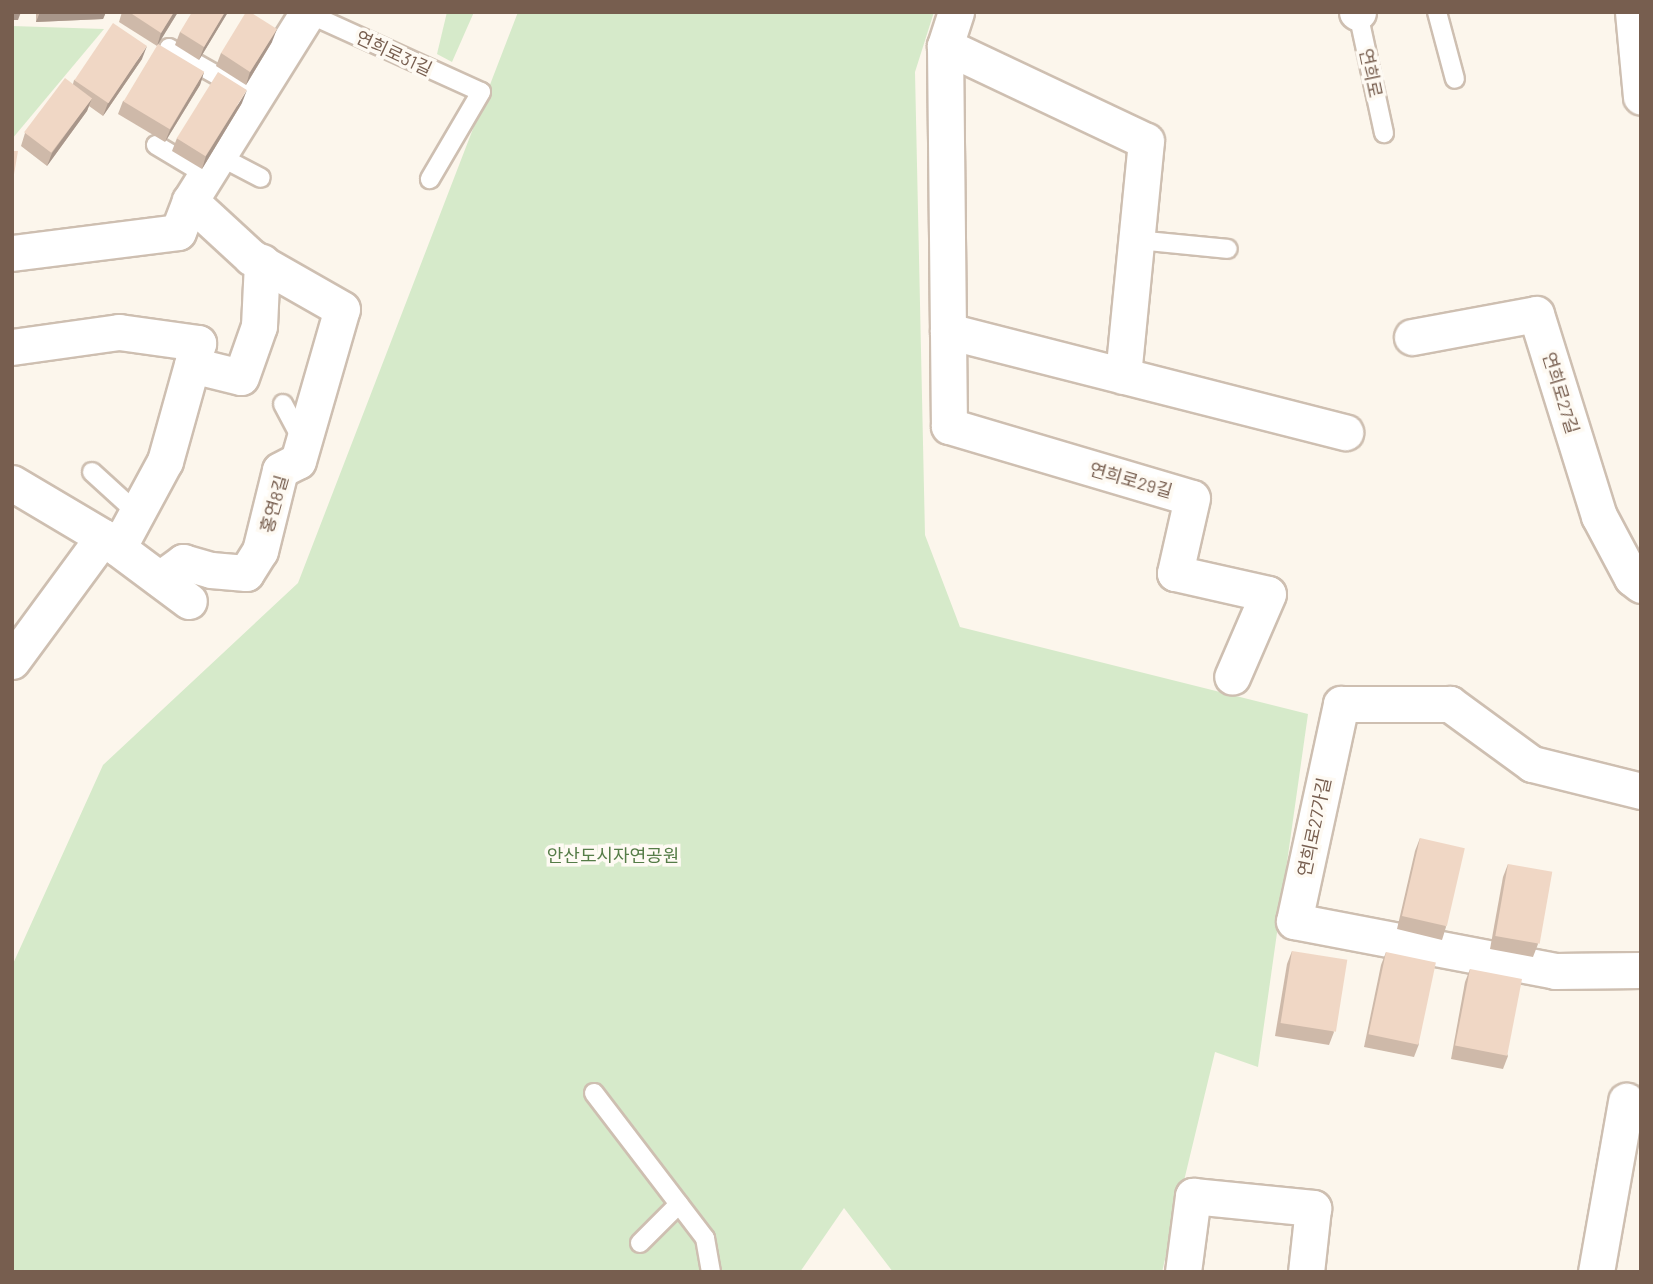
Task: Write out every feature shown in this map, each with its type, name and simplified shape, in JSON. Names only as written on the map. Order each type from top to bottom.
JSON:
[{"type":"street","name":"연희로29길","points":[[957,12],[945,46],[949,426],[1192,498],[1175,573],[1268,594],[1233,677]]},
{"type":"street","points":[[1633,12],[1641,97]]},
{"type":"street","name":"연희로31길","points":[[205,177],[308,13]]},
{"type":"street","points":[[945,46],[1146,141],[1123,376]]},
{"type":"street","points":[[12,253],[178,232],[205,177]]},
{"type":"street","points":[[191,365],[241,377],[259,326],[262,262],[251,257],[205,177]]},
{"type":"street","name":"홍연8길","points":[[160,579],[183,562],[211,570],[246,573],[260,551],[280,470],[299,461],[342,309],[262,262]]},
{"type":"street","name":"연희로27길","points":[[1412,337],[1536,314],[1599,516],[1632,578],[1641,585]]},
{"type":"street","points":[[948,331],[1345,432]]},
{"type":"street","points":[[12,347],[120,332],[198,343],[165,461],[137,513],[12,661]]},
{"type":"street","points":[[17,497],[111,543],[189,601]]},
{"type":"street","name":"연희로27가길","points":[[1641,791],[1532,764],[1450,704],[1341,704],[1294,921],[1555,971],[1641,970]]},
{"type":"street","points":[[1596,1272],[1626,1101]]},
{"type":"street","points":[[1183,1272],[1194,1196],[1313,1208],[1306,1272]]},
{"type":"lane","name":"연희로","points":[[1357,12],[1384,132]]},
{"type":"lane","points":[[1437,12],[1455,79]]},
{"type":"lane","name":"연희로31길","points":[[308,13],[481,92],[430,178]]},
{"type":"lane","points":[[169,48],[256,97]]},
{"type":"lane","points":[[156,145],[205,177],[261,178]]},
{"type":"lane","points":[[1137,240],[1228,249]]},
{"type":"lane","points":[[283,404],[304,442]]},
{"type":"lane","points":[[92,472],[137,513]]},
{"type":"lane","points":[[594,1093],[705,1238],[711,1272]]},
{"type":"lane","points":[[640,1243],[679,1204]]},
{"type":"green space","points":[[447,12],[474,12],[452,62],[437,54]]},
{"type":"green space","name":"안산도시자연공원","points":[[518,12],[934,12],[915,72],[925,535],[960,627],[1308,714],[1258,1067],[1215,1052],[1162,1272],[893,1272],[844,1208],[800,1272],[12,1272],[12,966],[103,765],[298,583]]},
{"type":"green space","points":[[12,26],[104,29],[12,139]]},
{"type":"building","points":[[129,12],[174,12],[161,33]]},
{"type":"building","points":[[192,12],[225,12],[204,47],[180,32]]},
{"type":"building","points":[[246,12],[277,29],[250,72],[221,53]]},
{"type":"building","points":[[113,23],[147,46],[108,103],[74,80]]},
{"type":"building","points":[[158,44],[204,72],[170,129],[123,101]]},
{"type":"building","points":[[218,72],[247,90],[205,156],[177,138]]},
{"type":"building","points":[[65,78],[92,98],[51,153],[24,132]]},
{"type":"building","points":[[12,151],[18,151],[12,186]]},
{"type":"building","points":[[1420,838],[1465,848],[1447,926],[1402,916]]},
{"type":"building","points":[[1508,864],[1552,872],[1540,944],[1495,936]]},
{"type":"building","points":[[1292,951],[1347,960],[1336,1032],[1281,1023]]},
{"type":"building","points":[[1386,952],[1436,963],[1418,1045],[1369,1034]]},
{"type":"building","points":[[1470,969],[1522,979],[1507,1056],[1455,1046]]}]
